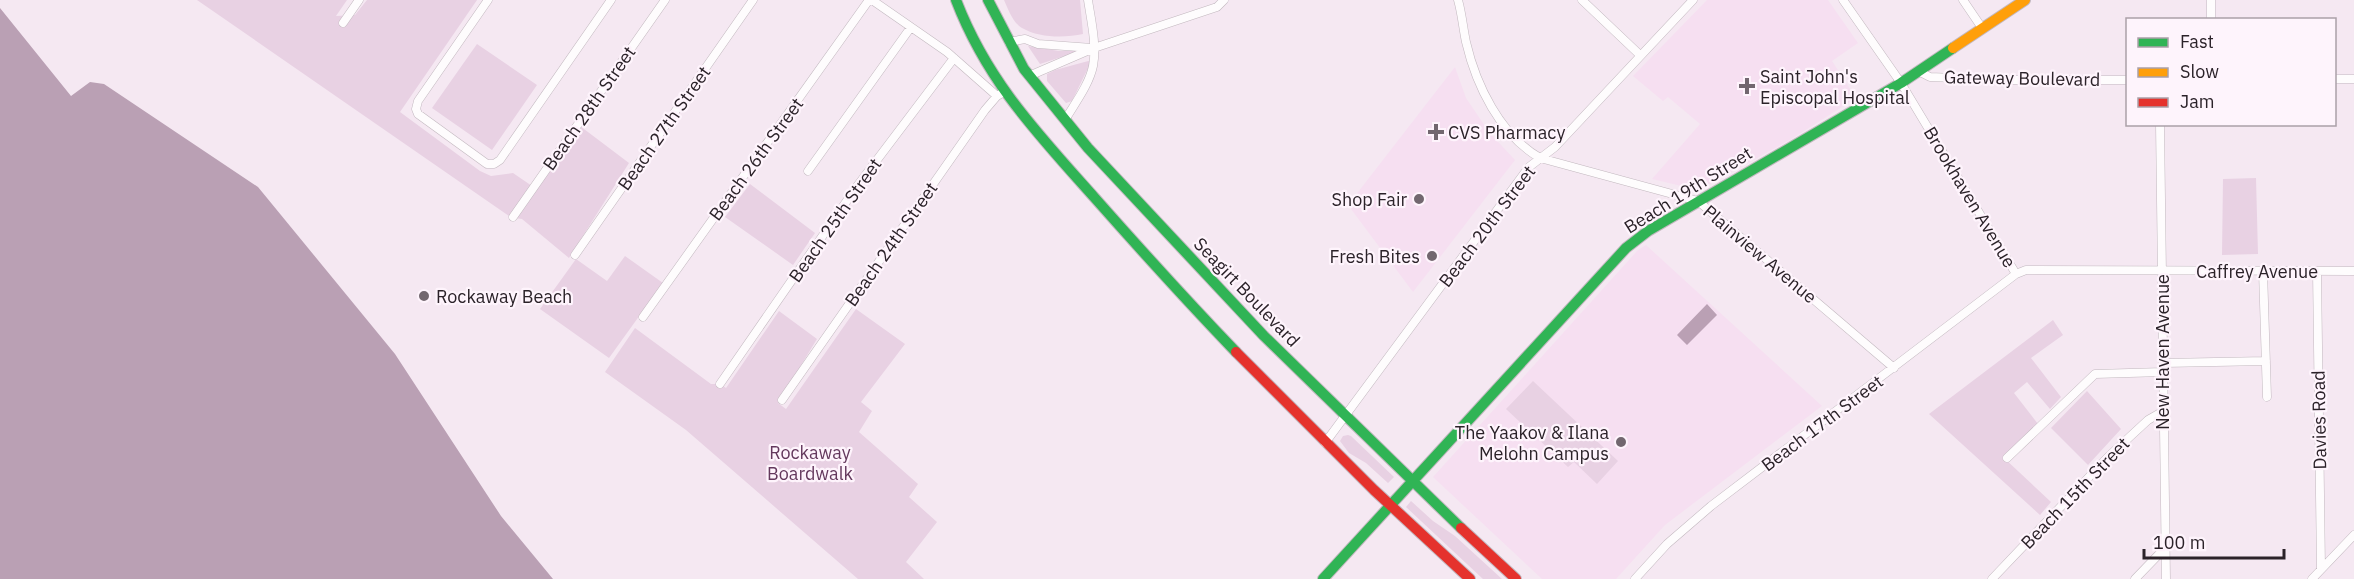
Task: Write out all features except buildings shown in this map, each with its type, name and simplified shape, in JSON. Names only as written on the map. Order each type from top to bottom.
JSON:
[{"type":"main road","points":[[956,0],[1000,94],[1148,258],[1325,443],[1389,506],[1470,579]]},
{"type":"main road","name":"Seagirt Boulevard","points":[[988,0],[1029,76],[1088,148],[1264,336],[1516,579]]},
{"type":"main road","name":"Beach 19th Street","points":[[1323,579],[1626,248],[1648,231],[1901,82],[2025,0]]},
{"type":"street","points":[[343,24],[359,0]]},
{"type":"street","points":[[488,0],[418,101],[416,109],[418,114],[487,164],[494,164],[500,160],[611,0]]},
{"type":"street","name":"Beach 28th Street","points":[[513,217],[665,0]]},
{"type":"street","name":"Beach 27th Street","points":[[575,255],[753,0]]},
{"type":"street","points":[[871,0],[954,58],[1000,94]]},
{"type":"street","name":"Beach 26th Street","points":[[643,317],[871,0]]},
{"type":"street","points":[[1065,120],[1082,93],[1092,68],[1094,48],[1088,0]]},
{"type":"street","points":[[1029,76],[1094,48],[1217,7],[1224,0]]},
{"type":"street","points":[[1582,0],[1640,55]]},
{"type":"street","name":"Beach 20th Street","points":[[1325,443],[1529,167],[1554,147],[1693,0]]},
{"type":"street","name":"Brookhaven Avenue","points":[[1843,0],[1901,82],[2016,274]]},
{"type":"street","points":[[1963,0],[1982,28]]},
{"type":"street","points":[[2211,0],[2211,18]]},
{"type":"street","name":"Plainview Avenue","points":[[1460,2],[1466,41],[1475,74],[1490,104],[1509,132],[1528,151],[1540,158],[1698,201],[1894,368]]},
{"type":"street","points":[[808,171],[911,27]]},
{"type":"street","points":[[1009,42],[1025,39],[1038,44],[1094,48]]},
{"type":"street","name":"Beach 25th Street","points":[[720,384],[855,189],[954,58]]},
{"type":"street","name":"Gateway Boulevard","points":[[1918,71],[1930,77],[1994,80],[2126,80]]},
{"type":"street","points":[[2336,80],[2354,80]]},
{"type":"street","name":"Beach 24th Street","points":[[782,400],[1000,94]]},
{"type":"street","name":"New Haven Avenue","points":[[2160,126],[2166,579]]},
{"type":"street","name":"Caffrey Avenue","points":[[2016,274],[2026,270],[2354,272]]},
{"type":"street","points":[[2263,271],[2267,397]]},
{"type":"street","name":"Davies Road","points":[[2317,271],[2321,569]]},
{"type":"street","name":"Beach 17th Street","points":[[1635,579],[1667,544],[1711,506],[2016,274]]},
{"type":"street","points":[[2007,458],[2095,374],[2163,367],[2266,361]]},
{"type":"street","name":"Beach 15th Street","points":[[1992,579],[2109,456],[2148,420],[2162,412]]},
{"type":"street","points":[[2312,579],[2354,535]]},
{"type":"street","points":[[2135,579],[2164,549]]},
{"type":"shaded area","name":"Saint John's Episcopal Hospital","points":[[1707,0],[1828,0],[1858,43],[1832,61],[1856,98],[1790,140],[1698,190],[1652,179],[1700,124],[1668,97],[1663,101],[1633,76]]},
{"type":"shaded area","points":[[0,8],[71,96],[90,82],[104,84],[258,187],[395,354],[501,516],[553,579],[0,579]]},
{"type":"shaded area","points":[[1455,67],[1466,98],[1489,132],[1515,160],[1413,292],[1348,205]]},
{"type":"shaded area","name":"The Yaakov & Ilana Melohn Campus","points":[[1646,245],[1822,406],[1665,525],[1616,579],[1542,579],[1433,477],[1638,250]]},
{"type":"shaded area","points":[[1707,304],[1717,315],[1687,345],[1677,335]]},
{"type":"green space","points":[[197,0],[347,0],[336,16],[355,15],[367,0],[477,0],[400,112],[480,171],[491,176],[513,173],[532,186],[509,216]]},
{"type":"green space","points":[[1004,0],[1080,0],[1083,34],[1052,36],[1036,34],[1022,28],[1011,16]]},
{"type":"green space","points":[[477,44],[537,85],[492,150],[432,108]]},
{"type":"green space","points":[[1028,46],[1059,51],[1080,51],[1040,64]]},
{"type":"green space","points":[[1092,60],[1072,101],[1066,103],[1047,81],[1047,74]]},
{"type":"green space","points":[[580,126],[629,163],[569,258],[522,219],[515,218]]},
{"type":"green space","points":[[2256,178],[2258,254],[2222,255],[2223,179]]},
{"type":"green space","points":[[750,184],[815,233],[793,265],[725,217]]},
{"type":"green space","points":[[625,256],[663,283],[609,358],[540,309],[576,259],[607,281]]},
{"type":"green space","name":"Rockaway Boardwalk","points":[[856,309],[905,344],[861,402],[872,411],[859,432],[918,484],[909,497],[937,522],[906,562],[924,579],[858,579],[686,430],[605,372],[635,328],[711,384],[720,384],[726,388],[779,311],[817,339],[778,403],[786,409]]},
{"type":"green space","points":[[2053,320],[2063,335],[2031,358],[2061,397],[2050,409],[2027,382],[2014,393],[2038,424],[2004,458],[2051,502],[2040,515],[1929,414]]},
{"type":"green space","points":[[1533,381],[1618,461],[1597,484],[1574,462],[1568,467],[1506,409]]},
{"type":"green space","points":[[2087,391],[2121,429],[2088,465],[2051,428]]},
{"type":"green space","points":[[1348,435],[1394,477],[1388,483],[1366,463],[1349,453],[1340,441],[1343,436]]},
{"type":"green space","points":[[1411,501],[1433,521],[1455,536],[1502,579],[1483,579],[1406,507]]},
{"type":"traffic: fast","points":[[956,0],[968,29],[998,81],[1033,128],[1236,352]]},
{"type":"traffic: fast","points":[[988,0],[1024,69],[1088,148],[1264,336],[1461,528]]},
{"type":"traffic: fast","points":[[1323,579],[1626,248],[1648,231],[1901,83],[1953,48]]},
{"type":"traffic: slow","points":[[1953,48],[2025,0]]},
{"type":"traffic: jam","points":[[1236,352],[1374,490],[1470,579]]},
{"type":"traffic: jam","points":[[1461,528],[1516,579]]},
{"type":"place","name":"Saint John's Episcopal Hospital","points":[[1747,86]]},
{"type":"place","name":"CVS Pharmacy","points":[[1436,132]]},
{"type":"place","name":"Shop Fair","points":[[1419,199]]},
{"type":"place","name":"Fresh Bites","points":[[1432,256]]},
{"type":"place","name":"Rockaway Beach","points":[[424,296]]},
{"type":"place","name":"The Yaakov & Ilana Melohn Campus","points":[[1621,442]]}]
